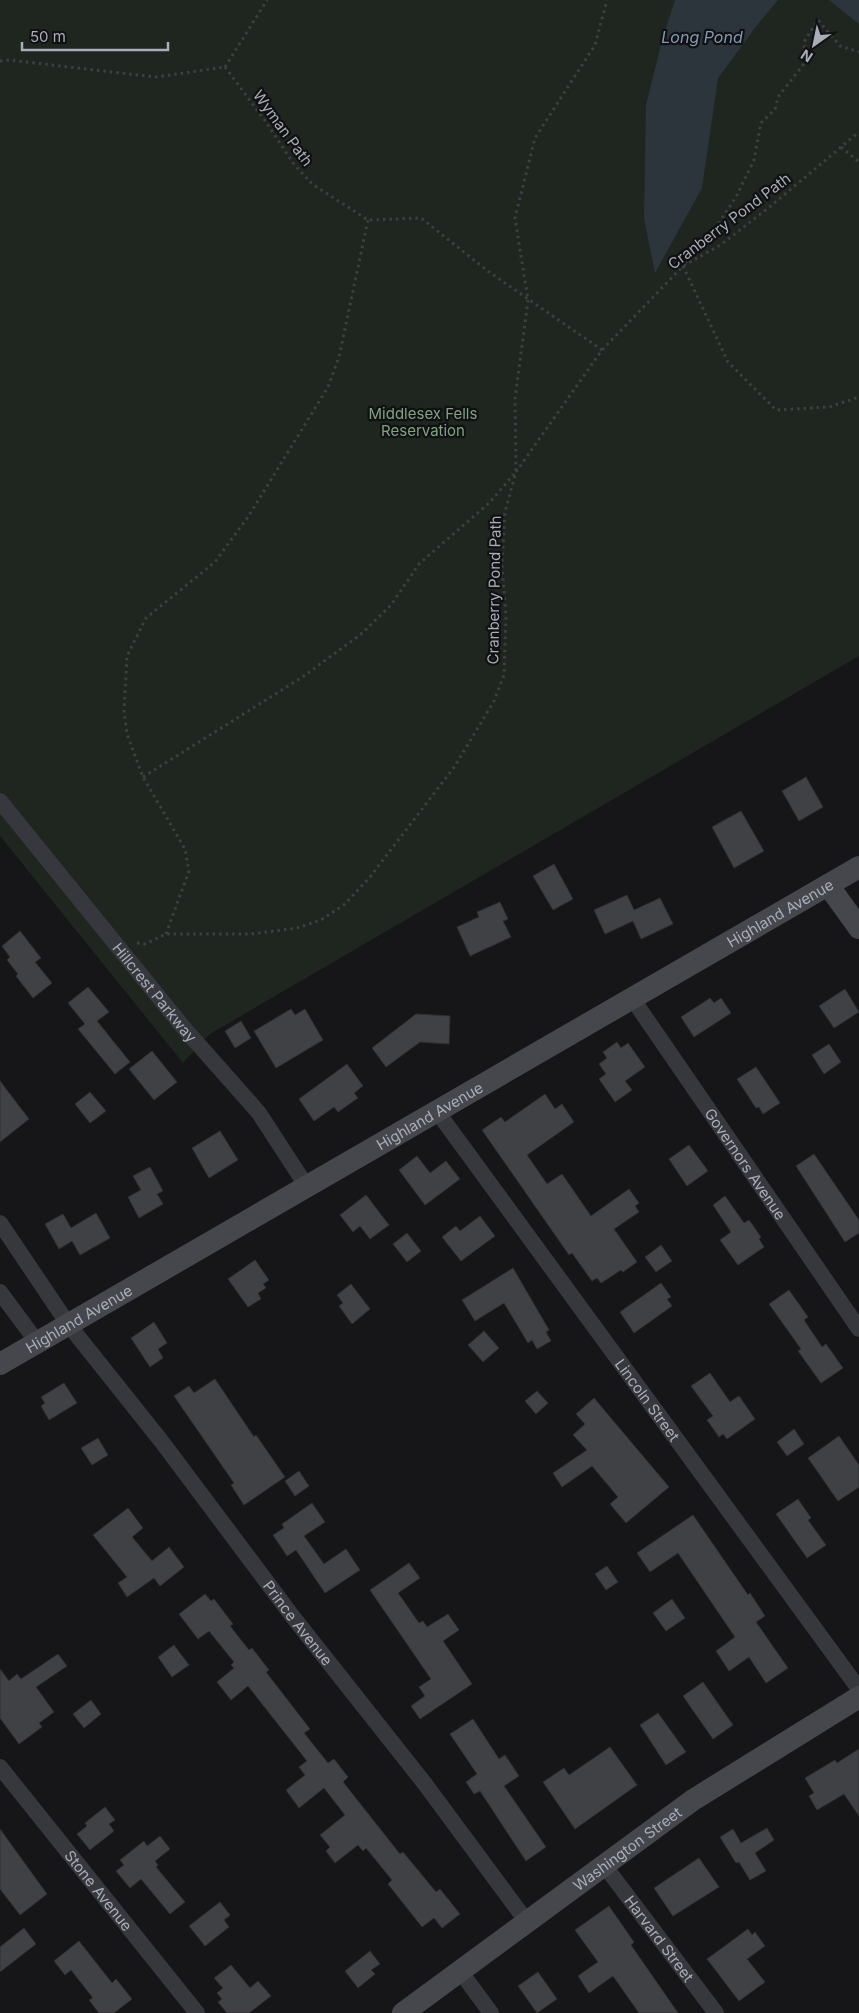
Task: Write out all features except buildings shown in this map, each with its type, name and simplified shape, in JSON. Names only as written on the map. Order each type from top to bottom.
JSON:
[{"type":"main road","name":"Highland Avenue","points":[[0,1364],[307,1187],[436,1110],[859,867]]},
{"type":"main road","points":[[828,885],[859,928]]},
{"type":"main road","name":"Washington Street","points":[[403,2013],[694,1800],[859,1697]]},
{"type":"street","name":"Hillcrest Parkway","points":[[0,801],[183,1028],[259,1113],[307,1187]]},
{"type":"street","name":"Governors Avenue","points":[[632,998],[859,1329]]},
{"type":"street","name":"Lincoln Street","points":[[436,1110],[859,1689]]},
{"type":"street","name":"Prince Avenue","points":[[0,1224],[68,1324],[162,1442],[293,1617],[425,1784],[526,1922]]},
{"type":"street","points":[[0,1292],[37,1342]]},
{"type":"street","name":"Stone Avenue","points":[[0,1767],[197,2013]]},
{"type":"street","name":"Harvard Street","points":[[604,1865],[716,2013]]},
{"type":"street","points":[[460,1971],[491,2013]]},
{"type":"path","points":[[0,61],[8,60],[156,77],[225,67],[267,0]]},
{"type":"path","points":[[144,776],[301,678],[360,635],[391,605],[419,564],[490,503],[516,472],[516,399],[528,300],[515,218],[535,138],[595,45],[607,0]]},
{"type":"path","points":[[859,52],[840,46],[818,20],[804,42],[806,61],[778,97],[775,109],[761,123],[754,160],[736,197],[712,233],[683,266],[728,362],[776,410],[829,407],[859,397]]},
{"type":"path","name":"Wyman Path","points":[[225,67],[266,122],[293,163],[312,184],[368,220]]},
{"type":"path","name":"Cranberry Pond Path","points":[[111,940],[145,944],[166,934],[251,934],[297,928],[321,920],[345,904],[370,877],[455,766],[494,701],[504,674],[506,617],[502,564],[505,512],[516,472],[602,350],[683,266],[722,244],[859,132]]},
{"type":"path","points":[[841,147],[859,162]]},
{"type":"path","points":[[166,934],[189,871],[185,850],[144,776],[127,734],[124,711],[127,656],[146,618],[215,562],[248,517],[328,387],[339,357],[368,220],[421,218],[489,272],[602,350]]},
{"type":"green space","name":"Middlesex Fells Reservation","points":[[0,0],[859,0],[859,656],[210,1034],[183,1063],[0,836]]},
{"type":"water","name":"Long Pond","points":[[675,0],[778,0],[718,78],[702,188],[655,273],[644,218],[646,105],[663,37]]},
{"type":"water","points":[[829,0],[859,0],[859,24]]}]
